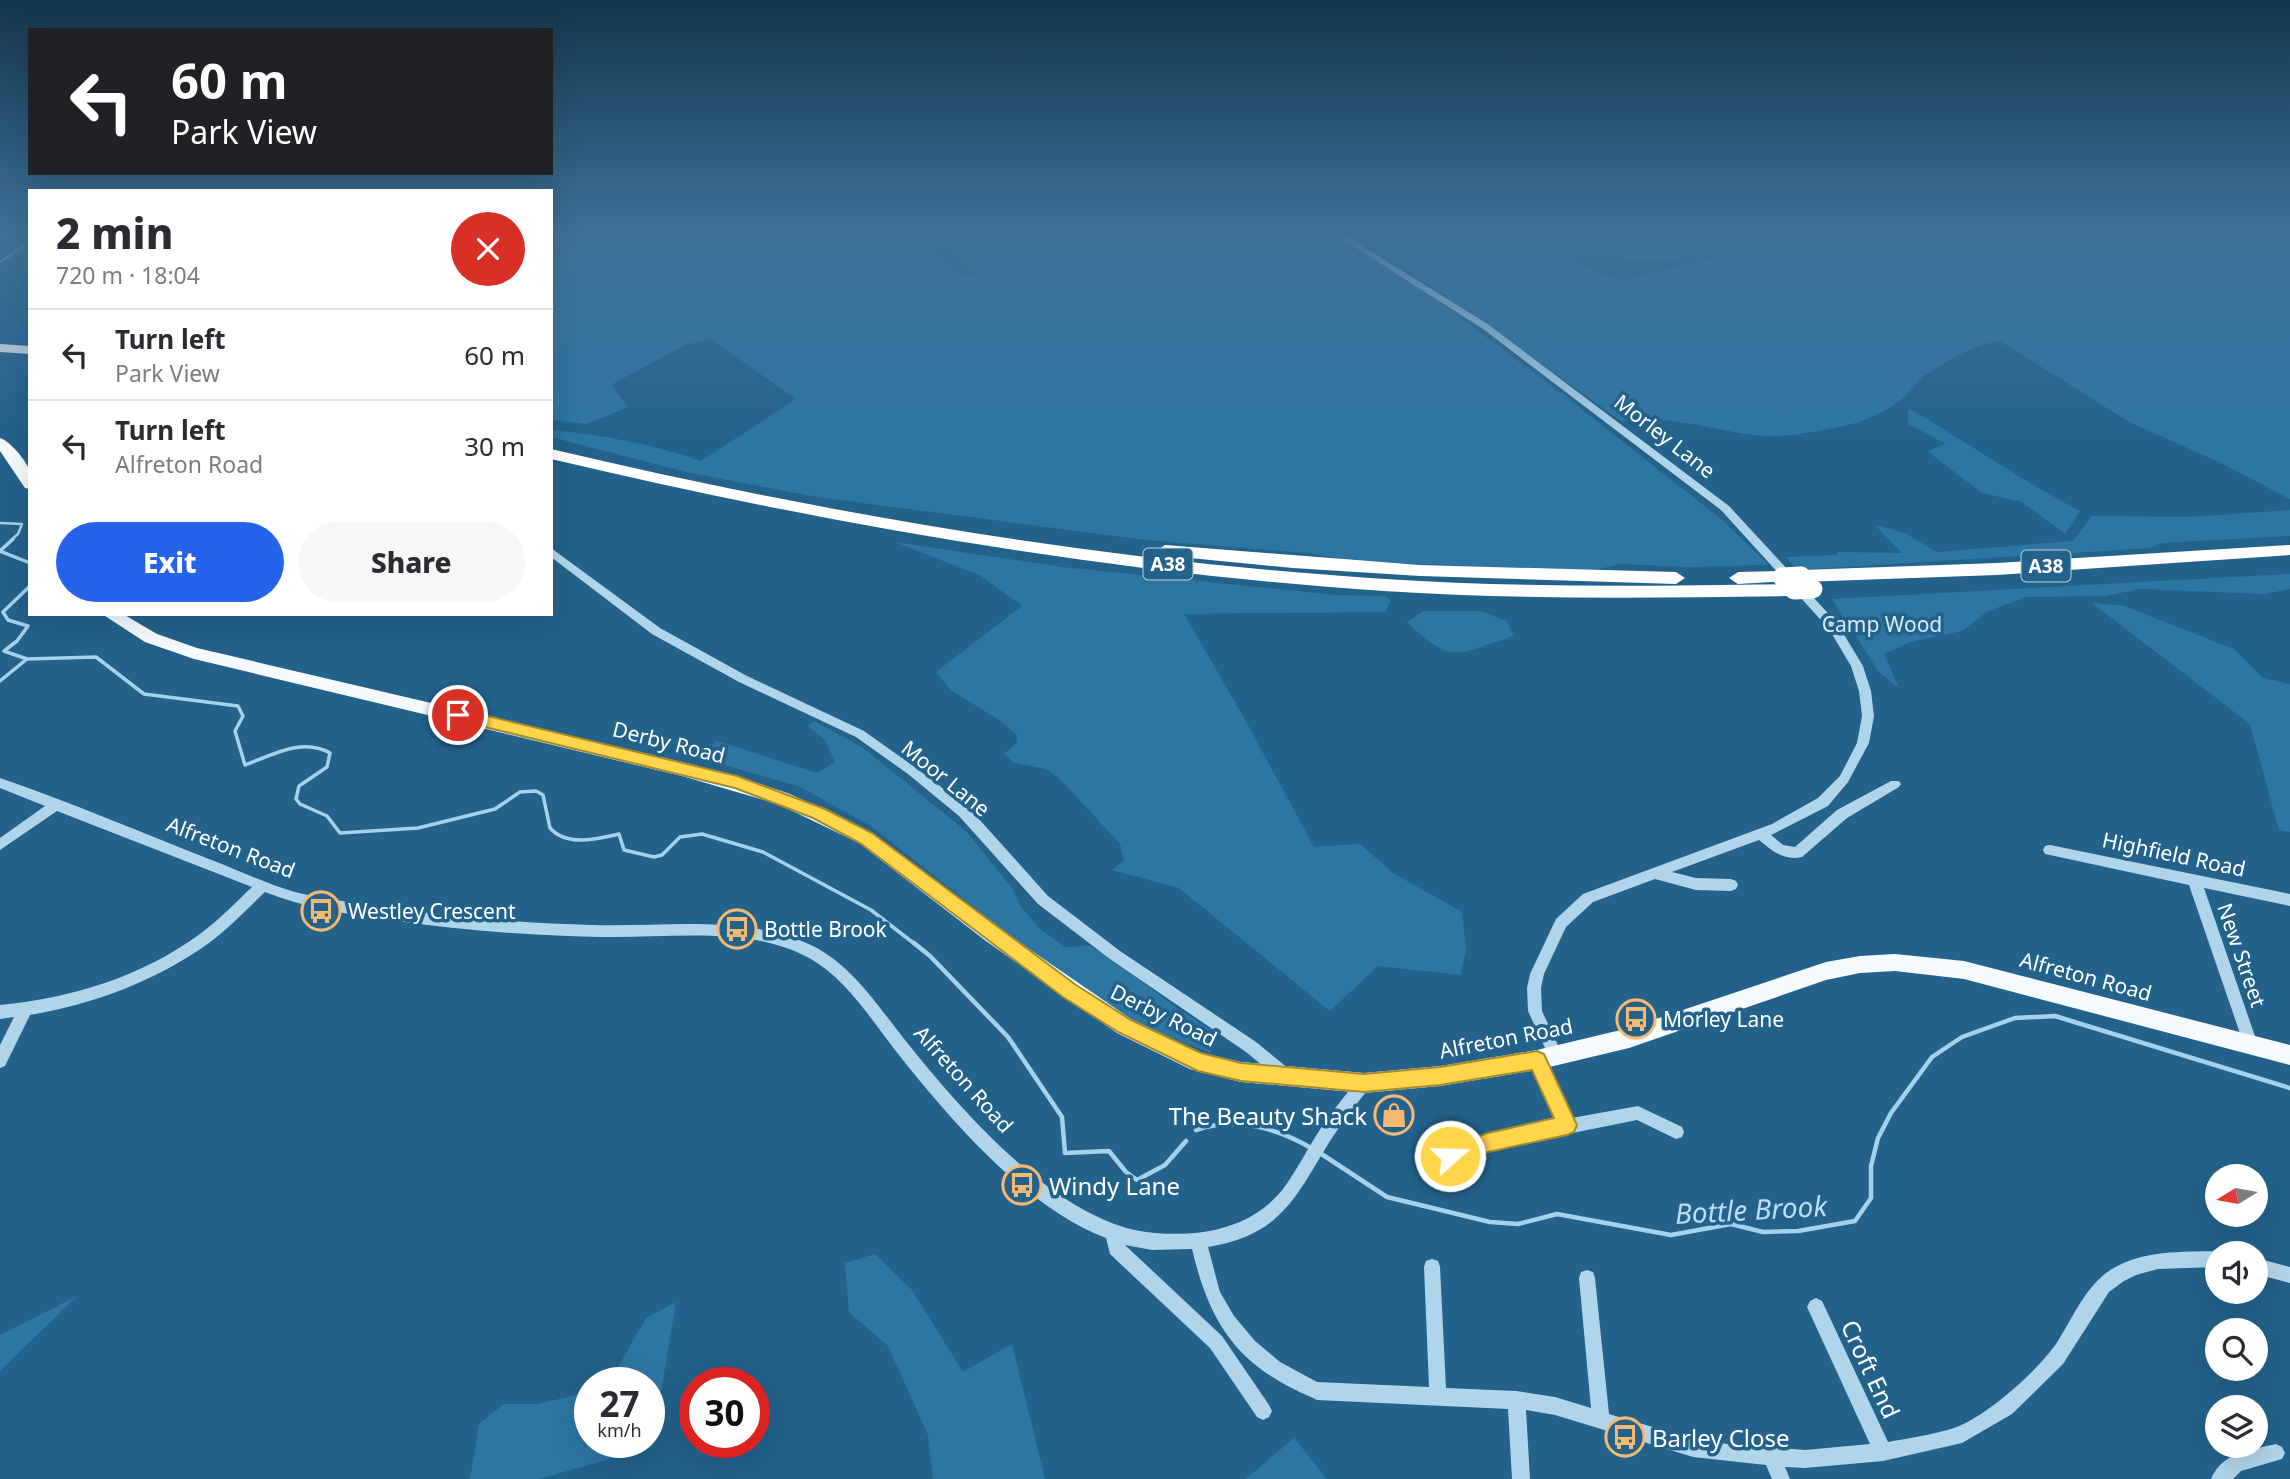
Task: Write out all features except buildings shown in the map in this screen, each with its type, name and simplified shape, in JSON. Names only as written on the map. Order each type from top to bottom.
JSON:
[{"type":"highway","points":[[0,348],[28,350]]},
{"type":"highway","points":[[0,357],[28,359]]},
{"type":"highway","name":"A38","points":[[553,442],[664,470],[825,503],[990,531],[1267,561],[1389,570],[1797,583],[1960,584],[2290,563]]},
{"type":"highway","name":"A38","points":[[553,454],[690,488],[934,535],[1237,572],[1384,585],[1521,591],[1797,583],[2290,550]]},
{"type":"main road","points":[[0,442],[17,462],[28,481]]},
{"type":"main road","name":"Derby Road","points":[[113,616],[151,638],[194,653],[693,771],[784,799],[866,838],[1002,942],[1124,1026],[1198,1062],[1241,1072],[1364,1083]]},
{"type":"main road","name":"Alfreton Road","points":[[1364,1083],[1440,1076],[1547,1058],[1629,1038],[1826,971],[1858,964],[1888,962],[1964,970],[2290,1055]]},
{"type":"street","name":"Morley Lane","points":[[1448,303],[1486,327],[1725,508],[1816,604],[1857,666],[1865,691],[1868,716],[1863,743],[1844,779],[1832,794],[1799,818],[1588,898],[1561,923],[1534,988],[1535,1011],[1567,1125]]},
{"type":"street","name":"Moor Lane","points":[[553,553],[656,631],[743,679],[860,734],[912,771],[964,812],[1043,900],[1115,955],[1251,1047],[1287,1077]]},
{"type":"street","name":"Alfreton Road","points":[[0,783],[263,886],[312,901],[388,914],[522,928],[756,935],[805,948],[847,977],[959,1116],[1003,1158],[1058,1204],[1129,1238],[1172,1243],[1222,1238],[1270,1214],[1285,1198],[1329,1129],[1364,1083]]},
{"type":"street","points":[[1761,834],[1779,850],[1797,853],[1842,814],[1895,784]]},
{"type":"street","points":[[0,845],[55,805]]},
{"type":"street","name":"Highfield Road","points":[[2050,850],[2290,900]]},
{"type":"street","points":[[1652,873],[1696,884],[1731,885]]},
{"type":"street","name":"New Street","points":[[2194,879],[2251,1045]]},
{"type":"street","points":[[0,1012],[69,1001],[110,988],[159,966],[203,939],[263,886]]},
{"type":"street","points":[[0,1061],[25,1010]]},
{"type":"street","points":[[1450,1156],[1488,1143],[1567,1125],[1588,1124],[1638,1114],[1676,1132]]},
{"type":"street","points":[[1114,1233],[1116,1248],[1216,1342],[1263,1411]]},
{"type":"street","points":[[1198,1240],[1218,1307],[1250,1350],[1292,1381],[1317,1391],[1516,1399],[1556,1406],[1693,1448],[1805,1459],[1883,1451],[1956,1437],[2006,1408],[2057,1358],[2103,1286],[2118,1275],[2134,1267],[2158,1261],[2205,1259]]},
{"type":"street","points":[[1432,1266],[1438,1397]]},
{"type":"street","points":[[2268,1269],[2290,1275]]},
{"type":"street","points":[[1587,1278],[1601,1419]]},
{"type":"street","name":"Croft End","points":[[1816,1307],[1883,1451]]},
{"type":"street","points":[[1516,1399],[1521,1479]]},
{"type":"street","points":[[2220,1479],[2236,1463],[2276,1453]]},
{"type":"street","points":[[1772,1457],[1781,1479]]},
{"type":"green space","points":[[553,303],[1440,303],[1560,392],[1721,519],[1769,565],[1687,567],[1621,564],[1595,570],[1519,568],[1354,561],[1307,553],[1145,540],[817,497],[686,472],[553,438],[553,430],[608,438],[646,445],[701,461],[796,399],[711,339],[685,345],[611,385],[628,407],[587,424],[553,420]]},
{"type":"green space","points":[[1455,303],[2290,303],[2290,499],[2217,461],[2129,422],[2000,341],[1979,346],[1950,360],[1923,377],[1895,404],[1869,418],[1848,425],[1801,434],[1765,436],[1654,419],[1621,421]]},
{"type":"green space","points":[[1908,408],[2080,511],[2065,534],[2022,502],[1982,493],[1927,451],[1946,444],[1908,424]]},
{"type":"green space","points":[[2290,510],[2290,536],[2161,543],[2151,548],[1797,570],[1786,557],[1837,555],[1837,552],[1902,553],[1875,525],[1905,533],[1937,552],[2073,541],[2092,516],[2189,517]]},
{"type":"green space","points":[[895,542],[1062,567],[1337,595],[1386,596],[1391,601],[1385,612],[1184,614],[1314,847],[1360,844],[1393,873],[1462,912],[1466,949],[1461,975],[1378,966],[1330,1011],[1179,888],[1112,870],[1124,861],[1120,844],[1062,781],[1047,769],[1014,763],[1004,754],[1017,742],[1017,735],[1002,722],[951,690],[936,672],[1022,606],[981,576]]},
{"type":"green space","name":"Camp Wood","points":[[2290,574],[2290,589],[2264,594],[2141,589],[2104,596],[2028,597],[1988,611],[1962,631],[1910,642],[1884,654],[1899,688],[1879,672],[1832,599]]},
{"type":"green space","points":[[2092,603],[2124,606],[2234,649],[2263,678],[2290,684],[2290,832],[2279,830],[2250,724]]},
{"type":"green space","points":[[1423,611],[1480,611],[1507,621],[1514,636],[1467,651],[1446,651],[1435,646],[1407,622]]},
{"type":"green space","points":[[814,721],[862,747],[967,832],[1012,888],[1022,908],[1039,928],[1065,947],[1090,946],[1109,956],[1178,1009],[1210,1029],[1218,1041],[1210,1053],[1118,1016],[1056,972],[871,826],[798,786],[697,757],[717,741],[817,773],[835,762],[825,740],[808,726]]},
{"type":"green space","points":[[875,1254],[912,1290],[963,1372],[1012,1344],[1045,1479],[933,1479],[928,1435],[888,1346],[849,1312],[845,1263]]},
{"type":"green space","points":[[77,1296],[0,1371],[0,1335]]},
{"type":"green space","points":[[676,1302],[665,1368],[618,1367],[646,1318]]},
{"type":"green space","points":[[574,1396],[574,1458],[613,1458],[539,1479],[470,1479],[479,1424],[504,1404],[537,1404]]},
{"type":"green space","points":[[1294,1438],[1327,1479],[1246,1479]]},
{"type":"waterway","name":"Bottle Brook","points":[[0,523],[22,524],[18,534],[11,540]]},
{"type":"waterway","name":"Bottle Brook","points":[[13,539],[0,551],[28,562]]},
{"type":"waterway","name":"Bottle Brook","points":[[27,659],[4,651],[17,641],[28,626],[8,620],[3,612],[28,588]]},
{"type":"waterway","name":"Bottle Brook","points":[[27,659],[96,657],[144,694],[238,706],[243,716],[235,731],[245,765],[298,747],[330,753],[327,767],[299,786],[296,799],[300,804],[327,816],[340,833],[418,828],[495,809],[520,792],[536,791],[543,795],[550,828],[565,838],[583,840],[619,834],[624,850],[654,857],[662,855],[680,837],[702,834],[763,852],[871,910],[916,945]]},
{"type":"waterway","points":[[0,681],[27,659]]},
{"type":"waterway","name":"Bottle Brook","points":[[914,943],[930,956],[1008,1037],[1062,1117],[1065,1153],[1109,1151],[1126,1172],[1137,1180],[1165,1165],[1186,1141]]},
{"type":"waterway","name":"Bottle Brook","points":[[1320,1153],[1387,1197],[1490,1222],[1518,1224],[1557,1214],[1671,1235],[1731,1224],[1763,1232],[1798,1231],[1855,1221],[1871,1198],[1871,1166],[1878,1138],[1891,1113],[1932,1057],[1962,1037],[2015,1018],[2055,1016],[2290,1088]]},
{"type":"waterway","name":"Bottle Brook","points":[[1196,1130],[1227,1124],[1256,1126],[1285,1135],[1313,1149]]},
{"type":"place","name":"Westley Crescent","points":[[321,911]]},
{"type":"place","name":"Bottle Brook","points":[[737,929]]},
{"type":"place","name":"Morley Lane","points":[[1636,1019]]},
{"type":"place","name":"The Beauty Shack","points":[[1394,1115]]},
{"type":"place","name":"Windy Lane","points":[[1022,1185]]},
{"type":"place","name":"Barley Close","points":[[1625,1437]]},
{"type":"route","points":[[458,715],[737,783],[819,814],[866,838],[1069,991],[1124,1026],[1198,1062],[1241,1072],[1364,1083],[1440,1076],[1537,1060],[1567,1125],[1488,1143],[1450,1156]]}]
